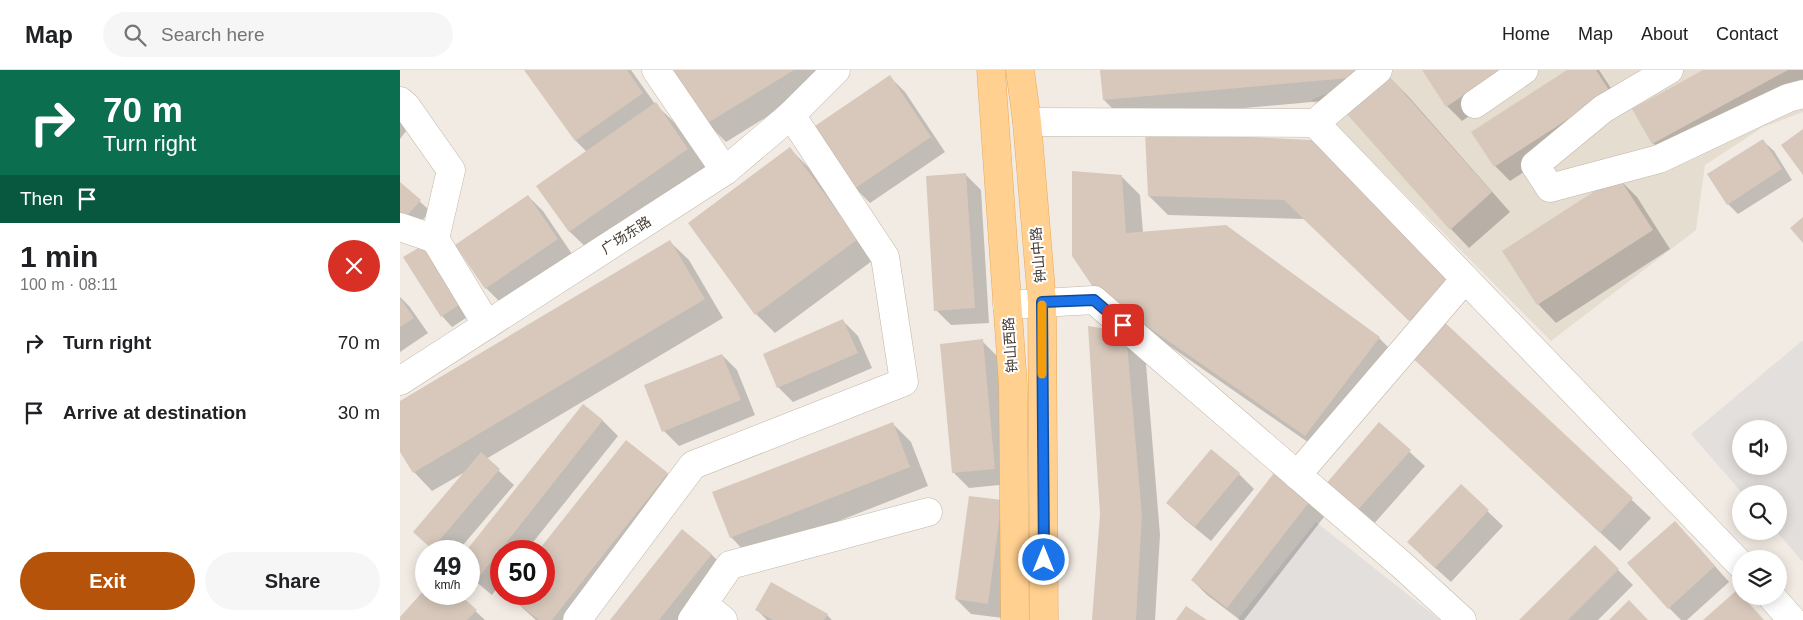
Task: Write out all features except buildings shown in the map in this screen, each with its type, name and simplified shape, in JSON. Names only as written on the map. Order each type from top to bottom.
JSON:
[{"type":"main road","name":"钟山西路","points":[[991,70],[1013,385],[1015,620]]},
{"type":"main road","name":"钟山中路","points":[[1020,70],[1027,122],[1042,302],[1044,620]]},
{"type":"street","points":[[656,70],[725,171]]},
{"type":"street","name":"广场东路","points":[[400,381],[725,171],[791,114],[836,70]]},
{"type":"street","points":[[1027,122],[1315,123],[1378,70]]},
{"type":"street","points":[[1475,104],[1524,70]]},
{"type":"street","points":[[1651,74],[1602,109],[1534,165],[1550,188],[1659,159],[1788,98],[1803,94]]},
{"type":"street","points":[[400,101],[406,106],[451,170],[435,239]]},
{"type":"street","points":[[577,620],[693,465],[904,382],[885,257],[791,114]]},
{"type":"street","points":[[1315,123],[1732,556]]},
{"type":"street","points":[[400,228],[435,239],[487,325]]},
{"type":"street","points":[[1297,475],[1465,279]]},
{"type":"street","points":[[1007,305],[1094,300],[1403,566],[1462,620]]},
{"type":"street","points":[[706,615],[730,565],[928,512]]},
{"type":"street","points":[[1779,605],[1792,620]]},
{"type":"shaded area","points":[[1387,70],[1803,70],[1803,112],[1763,127],[1705,165],[1696,230],[1551,341],[1311,100]]},
{"type":"shaded area","points":[[1803,340],[1803,562],[1784,540],[1787,540],[1787,485],[1735,485],[1691,434]]},
{"type":"shaded area","points":[[1316,522],[1440,620],[1237,620]]},
{"type":"slow traffic","points":[[1042,305],[1042,374]]},
{"type":"route","points":[[1044,560],[1042,302],[1094,300],[1123,325]]}]
